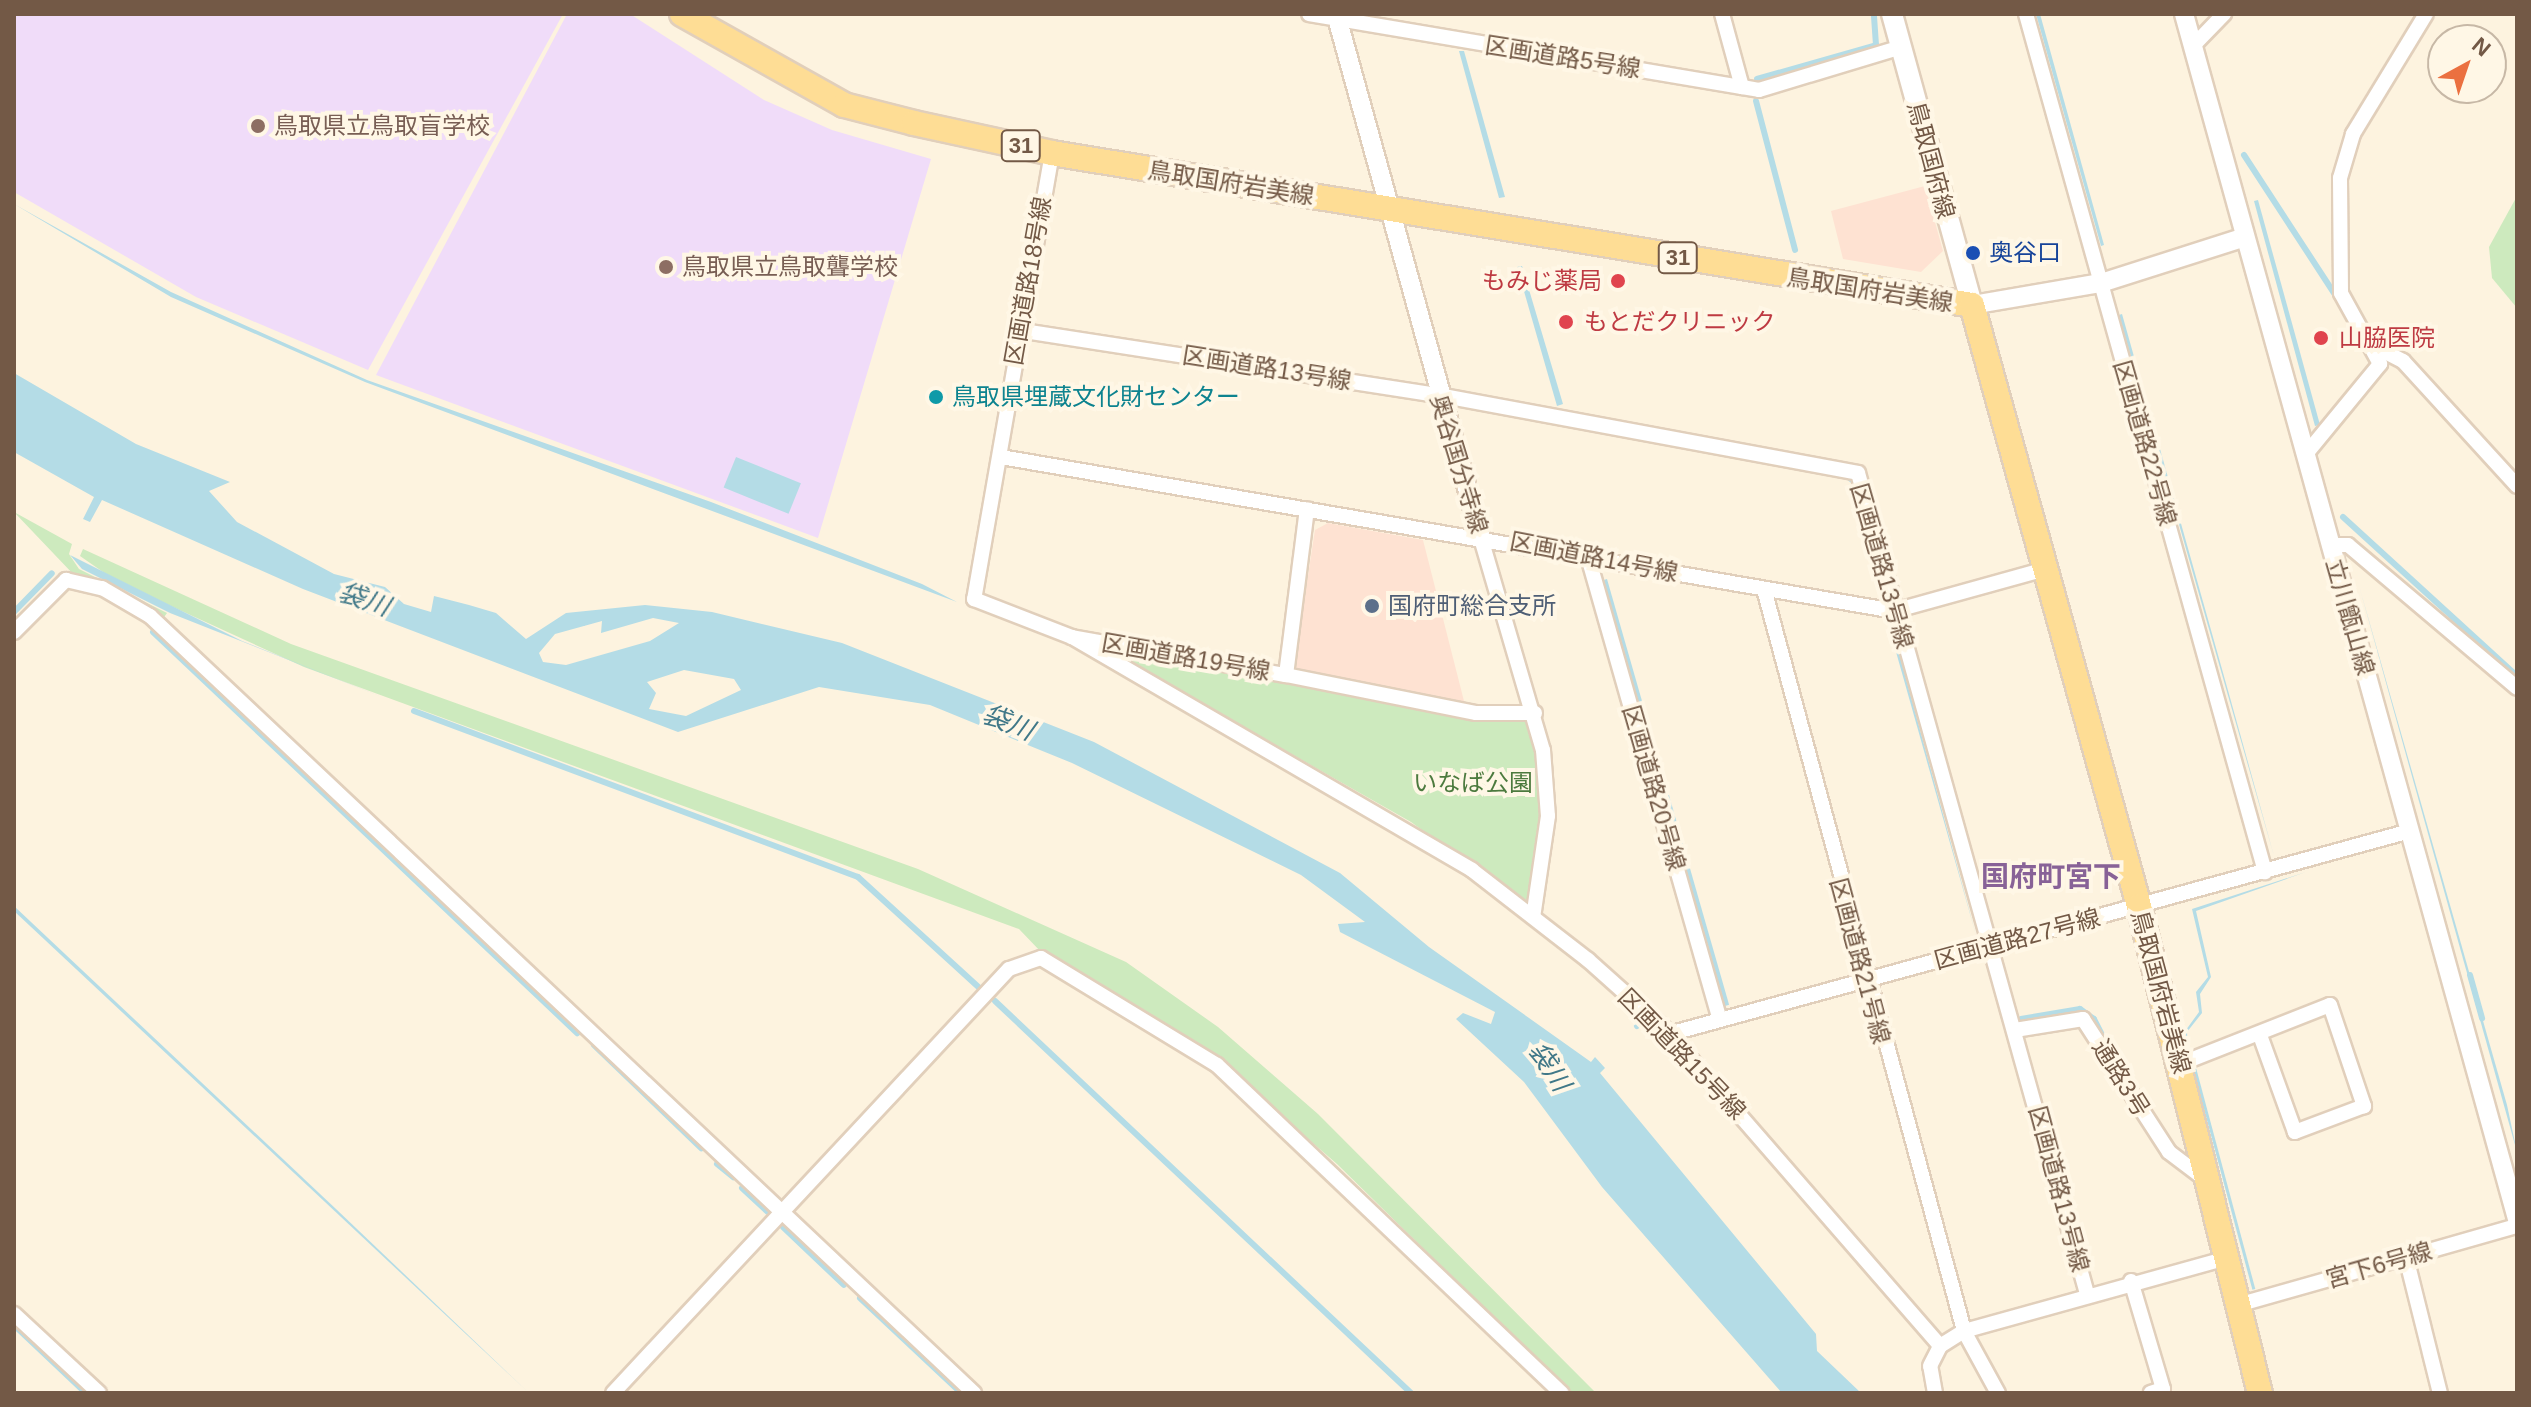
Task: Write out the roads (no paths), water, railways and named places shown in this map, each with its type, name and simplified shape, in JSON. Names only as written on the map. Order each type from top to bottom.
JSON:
[{"type":"main road","name":"鳥取国府岩美線","points":[[682,14],[844,105],[1052,153],[1972,305],[2042,570],[2139,906],[2231,1256],[2260,1393]]},
{"type":"main road","name":"鳥取国府線","points":[[1892,14],[1972,305]]},
{"type":"street","name":"区画道路5号線","points":[[1309,14],[1759,90],[1901,47]]},
{"type":"street","points":[[1722,14],[1742,87]]},
{"type":"street","name":"区画道路22号線","points":[[2026,14],[2265,872]]},
{"type":"street","name":"立川甑山線","points":[[2184,14],[2517,1219]]},
{"type":"street","points":[[2193,46],[2224,14]]},
{"type":"street","points":[[2306,454],[2380,364],[2341,293],[2340,178],[2353,134],[2426,14]]},
{"type":"street","name":"奥谷国分寺線","points":[[1337,17],[1384,208],[1535,713],[1548,816],[1533,917]]},
{"type":"street","name":"区画道路18号線","points":[[974,599],[1001,457],[1017,330],[1052,153]]},
{"type":"street","points":[[1972,305],[2101,283],[2245,237]]},
{"type":"street","name":"区画道路13号線","points":[[1017,330],[1438,395],[1858,473],[1894,611],[1992,945],[2087,1294]]},
{"type":"street","points":[[2366,342],[2403,361],[2517,486]]},
{"type":"street","name":"区画道路14号線","points":[[1001,457],[1480,535],[1894,611],[2042,570]]},
{"type":"street","name":"区画道路19号線","points":[[974,599],[1072,637],[1286,675],[1307,509]]},
{"type":"street","points":[[2330,545],[2348,545],[2517,688]]},
{"type":"street","name":"区画道路20号線","points":[[1588,557],[1720,1020]]},
{"type":"street","points":[[14,632],[66,580],[102,588],[150,616],[974,1393]]},
{"type":"street","name":"区画道路21号線","points":[[1764,589],[1865,982],[1964,1331],[1998,1393]]},
{"type":"street","name":"区画道路15号線","points":[[1072,637],[1299,764],[1472,870],[1533,917],[1669,1034],[1940,1346]]},
{"type":"street","points":[[1286,675],[1476,713],[1535,713]]},
{"type":"street","name":"区画道路27号線","points":[[1669,1034],[2410,831]]},
{"type":"street","points":[[613,1393],[1009,969],[1041,958],[1217,1065],[1562,1393]]},
{"type":"street","points":[[2330,1005],[2364,1106],[2295,1132],[2261,1038],[2259,1030],[2330,1005]]},
{"type":"street","name":"通路3号","points":[[2015,1030],[2083,1019],[2169,1152],[2211,1183]]},
{"type":"street","points":[[2180,1064],[2261,1038]]},
{"type":"street","name":"宮下6号線","points":[[2241,1304],[2517,1226]]},
{"type":"street","points":[[1935,1393],[1930,1366],[1940,1346],[1964,1331],[2131,1281],[2231,1256]]},
{"type":"street","points":[[2406,1257],[2440,1393]]},
{"type":"street","points":[[2131,1281],[2163,1389],[2153,1393]]},
{"type":"street","points":[[14,1314],[99,1393]]},
{"type":"water","points":[[2036,14],[2040,14],[2104,245],[2101,246]]},
{"type":"water","points":[[1459,51],[1464,51],[1505,197],[1499,198]]},
{"type":"water","points":[[2258,200],[2320,425],[2315,426],[2254,201]]},
{"type":"water","points":[[14,204],[171,292],[367,380],[711,502],[922,584],[957,602],[365,382],[171,297]]},
{"type":"water","points":[[1522,266],[1563,404],[1557,406],[1517,267]]},
{"type":"water","points":[[2122,314],[2229,694],[2274,856],[2119,315]]},
{"type":"water","name":"袋川","points":[[14,373],[136,444],[230,482],[209,491],[237,522],[334,574],[385,587],[404,604],[431,612],[434,596],[469,605],[496,613],[526,639],[566,613],[645,605],[712,612],[842,643],[1094,742],[1340,873],[1429,947],[1591,1062],[1595,1057],[1605,1068],[1600,1073],[1816,1334],[1817,1351],[1861,1393],[1782,1393],[1602,1187],[1524,1082],[1456,1019],[1463,1013],[1491,1024],[1495,1012],[1340,932],[1338,924],[1365,922],[1301,875],[1072,763],[930,705],[819,687],[678,732],[303,589],[102,500],[90,522],[83,519],[94,497],[14,452]],"holes":[[[653,618],[679,623],[650,641],[566,665],[543,662],[539,653],[555,634],[602,621],[601,633]],[[684,670],[734,679],[741,690],[686,716],[649,709],[656,693],[647,682]]]},
{"type":"water","points":[[1580,430],[1847,476],[1857,483],[1885,594],[1854,485],[1846,479]]},
{"type":"water","points":[[736,457],[801,483],[789,514],[724,488]]},
{"type":"water","points":[[70,555],[242,641],[387,699],[170,613],[82,569]]},
{"type":"water","points":[[1607,579],[1729,1005],[1724,1006],[1602,580]]},
{"type":"water","points":[[2360,589],[2507,1105],[2517,1152],[2408,762]]},
{"type":"water","points":[[1887,620],[1890,620],[1976,935]]},
{"type":"water","points":[[2306,872],[2196,911],[2211,977],[2200,994],[2202,1013],[2187,1032],[2188,1054],[2183,1034],[2199,1012],[2196,992],[2208,977],[2192,909]]},
{"type":"water","points":[[14,906],[336,1209],[529,1393],[14,911]]},
{"type":"water","points":[[2195,1064],[2255,1289],[2252,1290],[2192,1065]]},
{"type":"waterway","points":[[1757,79],[1876,45],[1874,14]]},
{"type":"waterway","points":[[1756,101],[1795,250]]},
{"type":"waterway","points":[[2244,155],[2336,296]]},
{"type":"waterway","points":[[2343,517],[2517,676]]},
{"type":"waterway","points":[[14,612],[52,573]]},
{"type":"waterway","points":[[153,632],[577,1033]]},
{"type":"waterway","points":[[414,711],[858,877],[983,991]]},
{"type":"waterway","points":[[2470,975],[2482,1018]]},
{"type":"waterway","points":[[995,1001],[1411,1393]]},
{"type":"waterway","points":[[2021,1019],[2080,1009],[2094,1019],[2108,1047]]},
{"type":"waterway","points":[[1637,1026],[1642,1022]]},
{"type":"waterway","points":[[594,1045],[701,1148]]},
{"type":"waterway","points":[[717,1164],[733,1177]]},
{"type":"waterway","points":[[742,1188],[768,1212]]},
{"type":"waterway","points":[[783,1227],[844,1285]]},
{"type":"waterway","points":[[860,1298],[961,1393]]},
{"type":"waterway","points":[[14,1325],[86,1393]]},
{"type":"place","name":"鳥取県立鳥取盲学校","points":[[258,126]]},
{"type":"place","name":"奥谷口","points":[[1973,253]]},
{"type":"place","name":"鳥取県立鳥取聾学校","points":[[666,267]]},
{"type":"place","name":"もみじ薬局","points":[[1618,281]]},
{"type":"place","name":"もとだクリニック","points":[[1566,322]]},
{"type":"place","name":"山脇医院","points":[[2321,338]]},
{"type":"place","name":"鳥取県埋蔵文化財センター","points":[[936,397]]},
{"type":"place","name":"国府町総合支所","points":[[1372,606]]},
{"type":"district","name":"国府町宮下","points":[[2051,877]]},
{"type":"park label","name":"いなば公園","points":[[1473,783]]}]
